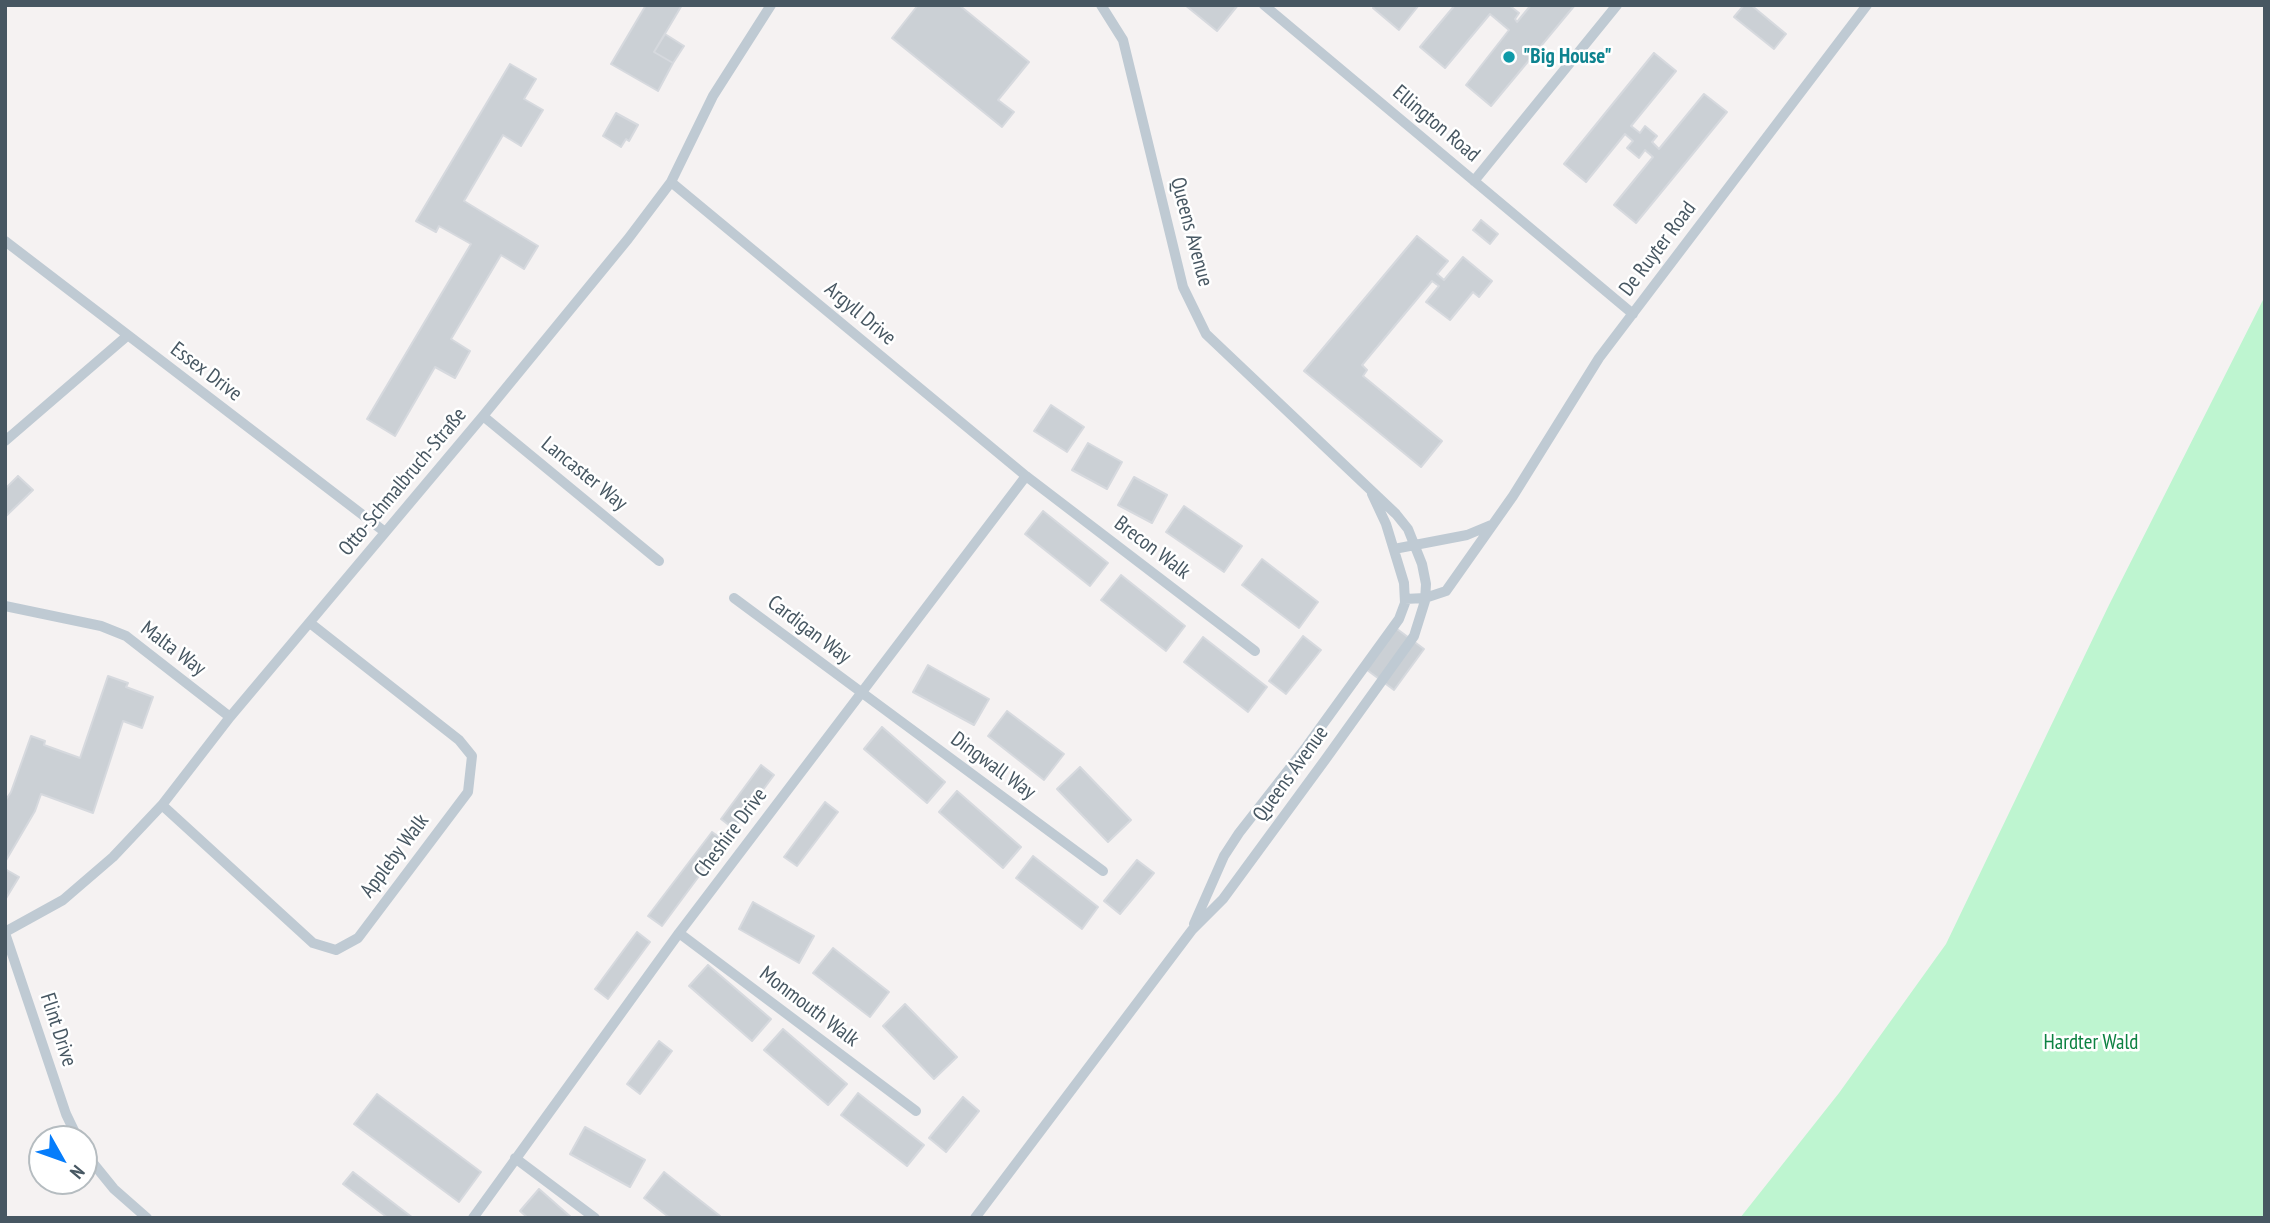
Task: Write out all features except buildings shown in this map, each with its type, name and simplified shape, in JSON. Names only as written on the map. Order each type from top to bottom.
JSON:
[{"type":"lane","name":"Otto-Schmalbruch-Straße","points":[[5,932],[63,900],[113,857],[162,805],[230,717],[628,239],[671,182],[713,96],[771,5]]},
{"type":"lane","name":"Queens Avenue","points":[[975,1218],[1192,930],[1223,899],[1402,653],[1414,636],[1425,598],[1422,564],[1408,529],[1369,488],[1206,334],[1183,287],[1123,40],[1101,5]]},
{"type":"lane","name":"Ellington Road","points":[[1264,5],[1474,181],[1617,5]]},
{"type":"lane","name":"De Ruyter Road","points":[[1405,599],[1425,598],[1446,591],[1513,496],[1598,358],[1867,5]]},
{"type":"lane","points":[[1474,181],[1633,314]]},
{"type":"lane","name":"Argyll Drive","points":[[671,182],[1026,476]]},
{"type":"lane","name":"Essex Drive","points":[[5,241],[384,532]]},
{"type":"lane","points":[[5,441],[127,336]]},
{"type":"lane","name":"Lancaster Way","points":[[483,416],[659,561]]},
{"type":"lane","name":"Brecon Walk","points":[[1026,476],[1255,651]]},
{"type":"lane","name":"Cheshire Drive","points":[[473,1218],[679,933],[1026,476]]},
{"type":"lane","name":"Queens Avenue","points":[[1192,930],[1224,856],[1399,619],[1405,599],[1404,583],[1394,549],[1369,488]]},
{"type":"lane","points":[[1394,549],[1467,535],[1491,525]]},
{"type":"lane","name":"Cardigan Way","points":[[734,598],[861,693]]},
{"type":"lane","name":"Malta Way","points":[[5,606],[101,626],[126,636],[230,717]]},
{"type":"lane","name":"Appleby Walk","points":[[162,805],[313,943],[336,950],[358,938],[468,792],[472,756],[459,740],[310,623]]},
{"type":"lane","name":"Dingwall Way","points":[[861,693],[1103,871]]},
{"type":"lane","name":"Flint Drive","points":[[5,932],[71,1125]]},
{"type":"lane","name":"Monmouth Walk","points":[[679,933],[916,1111]]},
{"type":"lane","points":[[515,1158],[595,1218]]},
{"type":"lane","points":[[98,1169],[114,1189],[147,1218]]},
{"type":"green space","name":"Hardter Wald","points":[[2265,296],[2265,1218],[1740,1218],[1839,1093],[1946,944],[2109,605]]},
{"type":"place","name":"\"Big House\"","points":[[1509,57]]}]
